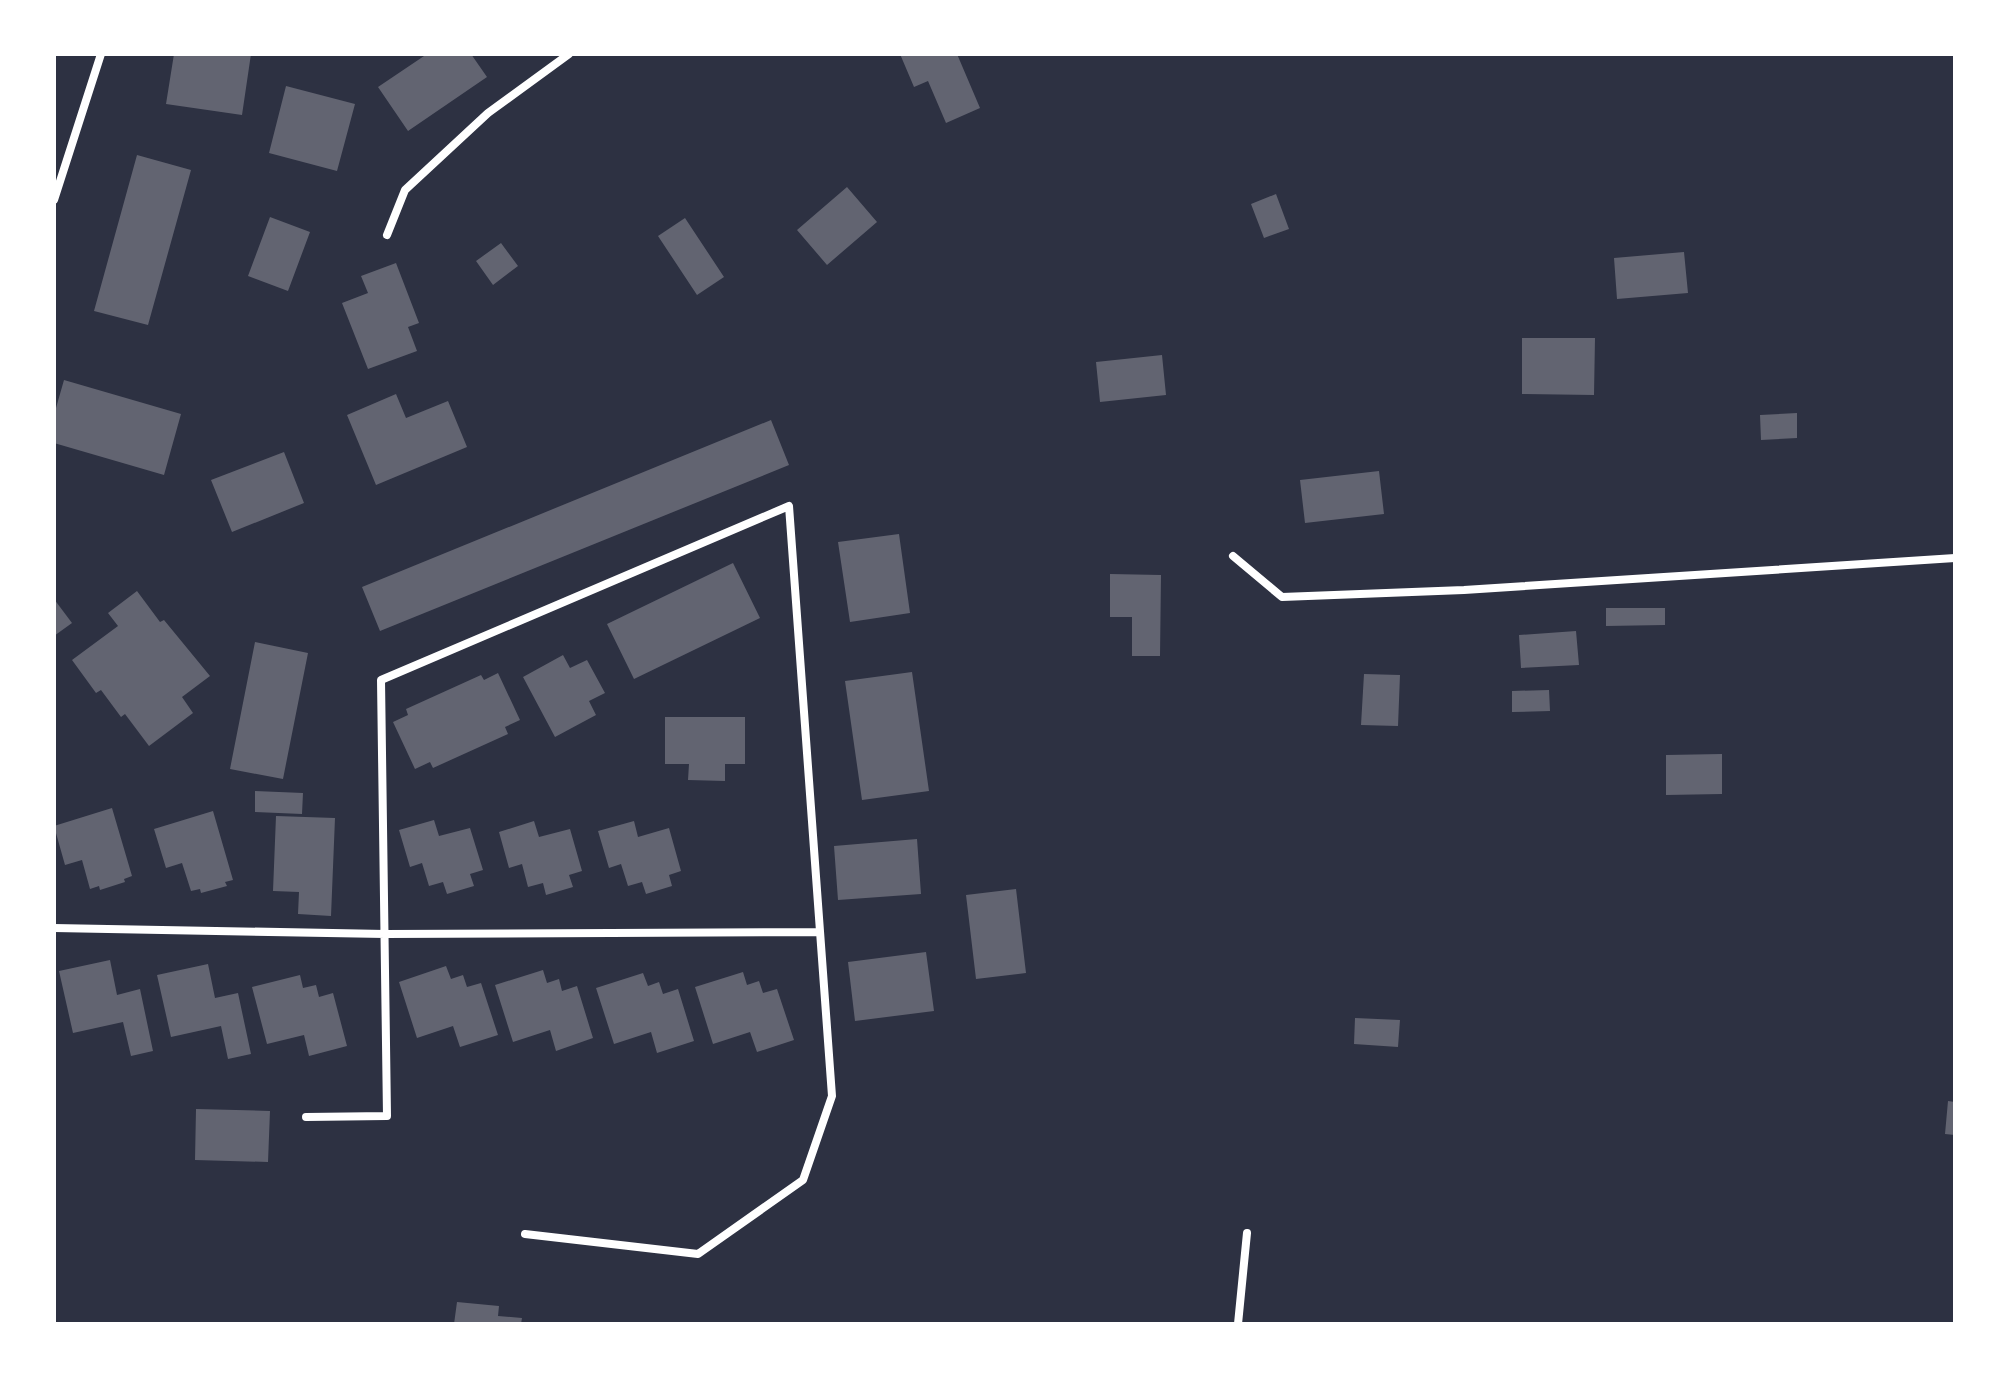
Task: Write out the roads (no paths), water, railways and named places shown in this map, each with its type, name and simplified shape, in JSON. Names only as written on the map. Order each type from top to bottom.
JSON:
[{"type":"street","points":[[54,200],[101,54]]},
{"type":"street","points":[[387,235],[405,190],[488,113],[569,54]]},
{"type":"street","points":[[306,1117],[387,1116],[381,680],[789,506],[832,1096],[803,1180],[698,1254],[525,1234]]},
{"type":"street","points":[[1233,556],[1282,597],[1464,590],[1955,558]]},
{"type":"street","points":[[54,928],[385,934],[820,932]]},
{"type":"street","points":[[1238,1324],[1247,1233]]}]
